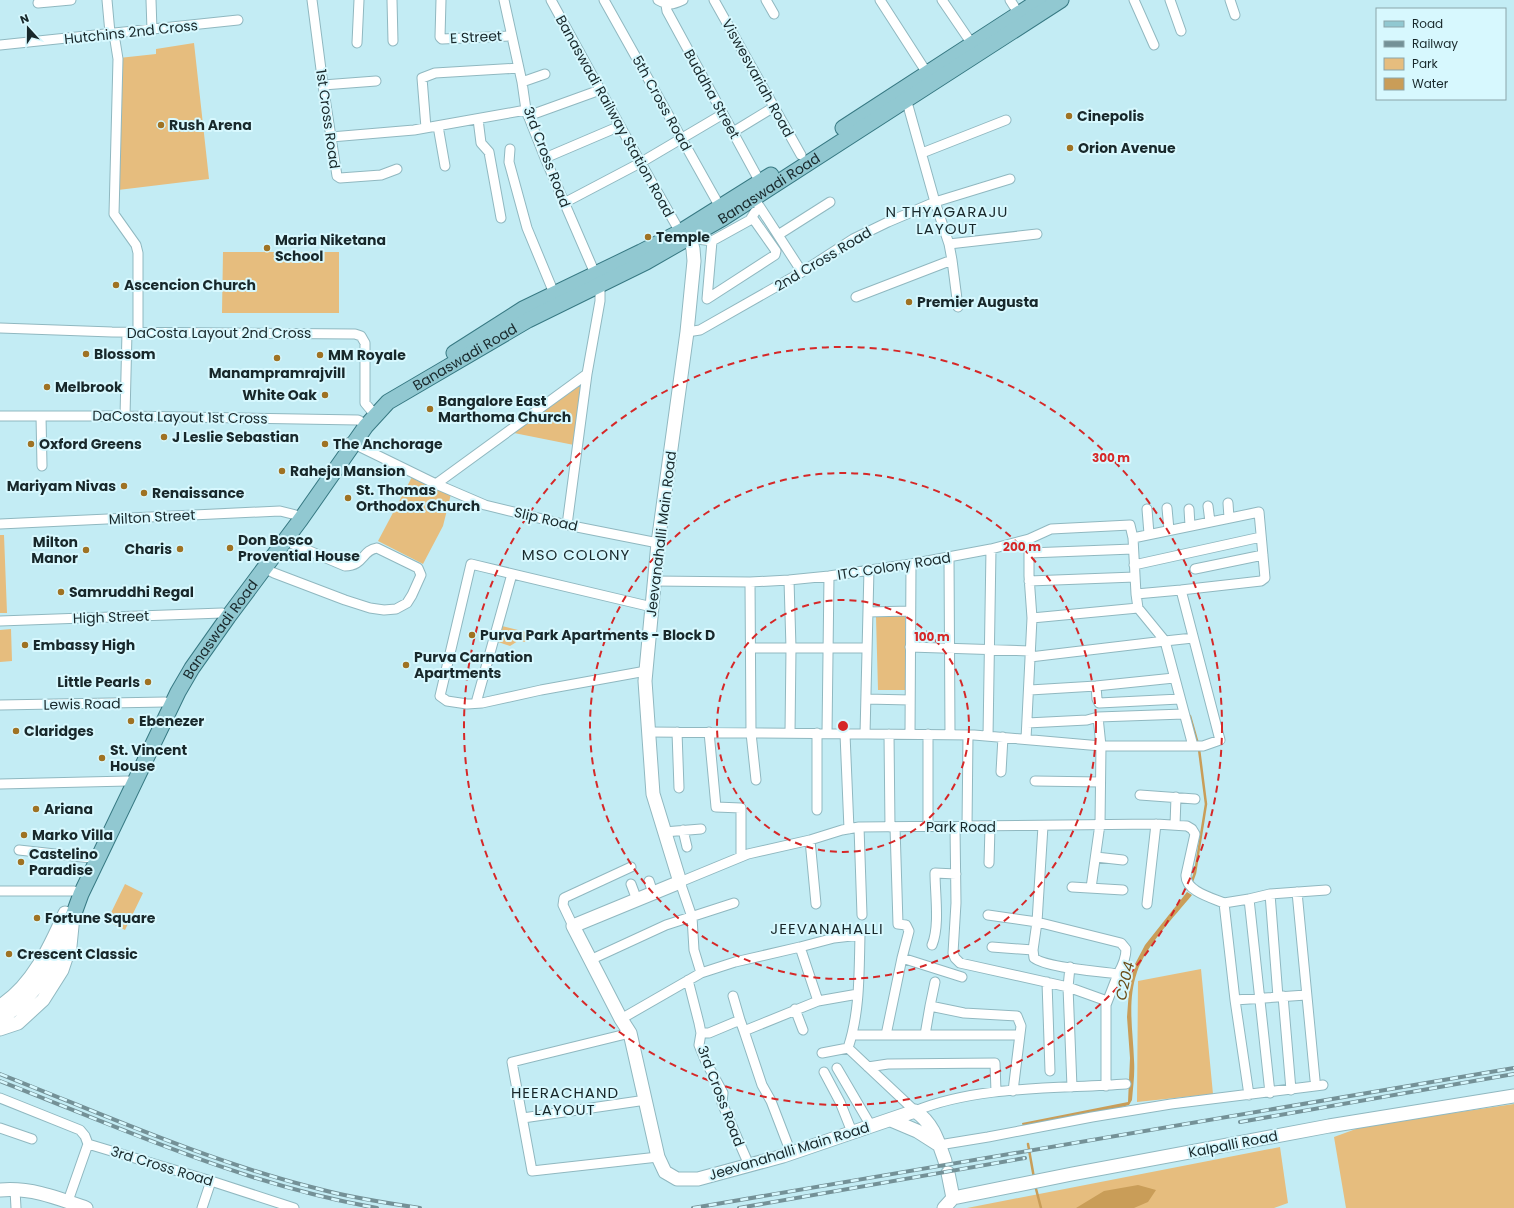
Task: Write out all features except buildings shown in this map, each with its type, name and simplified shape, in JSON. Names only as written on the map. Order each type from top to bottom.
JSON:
[{"type":"main road","name":"Banaswadi Road","points":[[69,914],[81,894],[178,692],[192,668],[286,538],[350,442],[368,418],[380,396],[467,345],[523,309],[556,300],[756,201],[904,94],[927,73],[1040,0]]},
{"type":"main road","name":"Banaswadi Road","points":[[685,235],[720,207],[801,155],[1061,0]]},
{"type":"main road","name":"Banaswadi Road","points":[[69,914],[74,891],[165,702],[186,665],[222,613],[299,517]]},
{"type":"street","points":[[38,3],[71,0]]},
{"type":"street","points":[[106,0],[118,59],[114,214],[136,245],[138,253],[138,332]]},
{"type":"street","points":[[151,0],[152,30]]},
{"type":"street","name":"1st Cross Road","points":[[312,0],[323,85],[338,177],[381,175],[397,170]]},
{"type":"street","points":[[357,43],[359,0]]},
{"type":"street","points":[[392,0],[393,41]]},
{"type":"street","name":"E Street","points":[[441,0],[440,37],[445,39],[512,36]]},
{"type":"street","name":"3rd Cross Road","points":[[504,0],[522,82],[527,113],[564,203],[598,279]]},
{"type":"street","name":"Banaswadi Railway Station Road","points":[[551,0],[640,163],[685,235]]},
{"type":"street","name":"5th Cross Road","points":[[604,0],[720,207]]},
{"type":"street","points":[[668,2],[683,0]]},
{"type":"street","name":"Viswesvariah Road","points":[[714,0],[801,155]]},
{"type":"street","points":[[766,0],[774,14]]},
{"type":"street","points":[[880,0],[927,73]]},
{"type":"street","points":[[942,0],[972,44]]},
{"type":"street","points":[[1010,0],[1019,14]]},
{"type":"street","points":[[1134,0],[1154,44]]},
{"type":"street","points":[[1170,0],[1181,31]]},
{"type":"street","points":[[1230,0],[1235,15]]},
{"type":"street","name":"Buddha Street","points":[[668,2],[667,11],[760,182]]},
{"type":"street","name":"Hutchins 2nd Cross","points":[[0,45],[238,20]]},
{"type":"street","points":[[426,128],[422,78],[434,73],[519,68]]},
{"type":"street","points":[[522,82],[546,74]]},
{"type":"street","points":[[323,85],[376,81]]},
{"type":"street","points":[[331,137],[426,128],[478,119],[527,113],[600,90]]},
{"type":"street","points":[[904,94],[935,202],[949,244],[958,307]]},
{"type":"street","points":[[733,132],[774,106]]},
{"type":"street","points":[[564,203],[640,163],[723,114]]},
{"type":"street","points":[[478,119],[481,143],[489,152],[501,218]]},
{"type":"street","points":[[922,153],[1006,120]]},
{"type":"street","points":[[438,126],[445,166]]},
{"type":"street","points":[[545,158],[620,126]]},
{"type":"street","points":[[510,149],[509,162],[527,228],[556,300]]},
{"type":"street","name":"2nd Cross Road","points":[[687,332],[700,330],[802,272],[853,239],[888,222],[935,202],[1010,178]]},
{"type":"street","points":[[685,235],[712,241],[750,220],[756,201]]},
{"type":"street","points":[[756,201],[802,272]]},
{"type":"street","points":[[778,235],[830,202]]},
{"type":"street","points":[[712,241],[707,299],[775,255],[776,251],[752,217]]},
{"type":"street","points":[[949,244],[1037,234]]},
{"type":"street","name":"Jeevanahalli Main Road","points":[[680,882],[653,794],[645,682],[658,543],[687,332],[694,261],[693,249],[685,235]]},
{"type":"street","points":[[856,297],[952,260]]},
{"type":"street","points":[[567,525],[587,374],[600,301],[598,279]]},
{"type":"street","name":"DaCosta Layout 2nd Cross","points":[[0,328],[127,332],[356,334],[361,336],[365,343],[365,403],[368,418]]},
{"type":"street","points":[[125,416],[127,332]]},
{"type":"street","points":[[436,484],[587,374]]},
{"type":"street","name":"DaCosta Layout 1st Cross","points":[[0,416],[125,416],[350,420],[368,418]]},
{"type":"street","points":[[41,416],[42,466]]},
{"type":"street","name":"Slip Road","points":[[350,442],[436,484],[485,504],[567,525],[658,543]]},
{"type":"street","points":[[1228,503],[1229,518]]},
{"type":"street","points":[[1208,506],[1210,522]]},
{"type":"street","points":[[1168,508],[1169,530]]},
{"type":"street","points":[[1147,509],[1149,534]]},
{"type":"street","points":[[1190,509],[1190,526]]},
{"type":"street","name":"Milton Street","points":[[0,524],[280,511],[299,517]]},
{"type":"street","points":[[1136,594],[1261,581],[1266,578],[1259,512],[1133,538],[1136,594],[1138,608],[1165,641],[1184,714],[1197,746]]},
{"type":"street","name":"ITC Colony Road","points":[[654,581],[750,582],[830,576],[949,558],[1029,539],[1052,529],[1130,525],[1133,538]]},
{"type":"street","points":[[1134,565],[1261,537]]},
{"type":"street","points":[[264,568],[344,600],[370,608],[384,610],[396,609],[407,603],[421,576],[418,568],[377,548],[369,552],[358,563],[352,566],[345,566],[293,544],[286,538]]},
{"type":"street","points":[[1026,740],[1030,690],[1032,618],[1029,581],[1029,539]]},
{"type":"street","points":[[988,736],[991,549]]},
{"type":"street","points":[[1029,553],[1133,549]]},
{"type":"street","points":[[1195,568],[1263,555]]},
{"type":"street","points":[[949,558],[950,735]]},
{"type":"street","points":[[646,671],[476,703],[467,704],[447,701],[440,696],[471,564],[652,607]]},
{"type":"street","points":[[910,734],[911,564]]},
{"type":"street","points":[[865,734],[869,570]]},
{"type":"street","points":[[476,703],[512,574]]},
{"type":"street","points":[[282,576],[286,584],[310,593]]},
{"type":"street","points":[[827,733],[830,576]]},
{"type":"street","points":[[1029,581],[1135,577]]},
{"type":"street","points":[[789,580],[791,648],[790,733]]},
{"type":"street","points":[[750,582],[750,732],[756,780]]},
{"type":"street","points":[[649,732],[968,735],[1100,746],[1197,746],[1220,740],[1182,590]]},
{"type":"street","points":[[1032,618],[1138,608]]},
{"type":"street","points":[[868,612],[910,611]]},
{"type":"street","name":"High Street","points":[[0,621],[222,613]]},
{"type":"street","points":[[910,647],[990,650],[1030,654],[1193,638]]},
{"type":"street","points":[[750,648],[867,648]]},
{"type":"street","points":[[1030,690],[1096,686],[1174,678]]},
{"type":"street","points":[[1096,686],[1097,699],[1099,703],[1180,699]]},
{"type":"street","points":[[866,699],[910,700]]},
{"type":"street","name":"Lewis Road","points":[[0,705],[165,702]]},
{"type":"street","points":[[1027,722],[1087,720],[1098,717],[1184,714]]},
{"type":"street","points":[[1091,888],[1100,824],[1100,746],[1098,717]]},
{"type":"street","points":[[678,732],[679,788]]},
{"type":"street","points":[[709,732],[716,808],[741,808],[741,856]]},
{"type":"street","points":[[817,733],[817,810]]},
{"type":"street","points":[[845,734],[849,829]]},
{"type":"street","points":[[886,1035],[909,931],[906,925],[898,924],[888,734]]},
{"type":"street","points":[[928,734],[928,827]]},
{"type":"street","points":[[968,735],[968,827]]},
{"type":"street","points":[[1001,772],[1003,737]]},
{"type":"street","points":[[0,784],[128,781]]},
{"type":"street","points":[[1035,781],[1100,782]]},
{"type":"street","points":[[1140,794],[1195,799]]},
{"type":"street","points":[[1175,825],[1176,797]]},
{"type":"street","points":[[1147,904],[1156,824]]},
{"type":"street","name":"Park Road","points":[[680,882],[741,856],[859,827],[990,827],[1156,824],[1190,827],[1194,831],[1186,878],[1188,884],[1199,893],[1224,903]]},
{"type":"street","points":[[1043,826],[1038,922],[1033,950],[1034,958],[1039,961],[1070,967],[1118,974]]},
{"type":"street","points":[[859,827],[862,915]]},
{"type":"street","points":[[955,827],[956,903],[952,947],[955,958],[960,963],[1068,987],[1107,1002]]},
{"type":"street","points":[[989,862],[990,827]]},
{"type":"street","points":[[664,832],[701,829]]},
{"type":"street","points":[[683,830],[687,847]]},
{"type":"street","points":[[810,840],[816,904]]},
{"type":"street","points":[[19,850],[91,858]]},
{"type":"street","points":[[1096,857],[1123,860]]},
{"type":"street","points":[[631,867],[564,898],[563,905],[573,926],[637,900],[651,887],[680,882],[692,917],[694,950],[701,973]]},
{"type":"street","points":[[932,945],[935,938],[936,924],[935,873],[956,874]]},
{"type":"street","points":[[631,884],[637,900]]},
{"type":"street","points":[[1072,887],[1123,890]]},
{"type":"street","points":[[1248,1095],[1224,903],[1270,894],[1326,890]]},
{"type":"street","points":[[0,891],[74,891]]},
{"type":"street","points":[[1297,892],[1315,1080]]},
{"type":"street","points":[[1270,894],[1291,1090]]},
{"type":"street","points":[[1249,899],[1270,1093]]},
{"type":"street","points":[[590,960],[666,925],[734,903]]},
{"type":"street","points":[[0,1018],[28,996],[44,976],[69,914]]},
{"type":"street","points":[[0,996],[26,973],[43,942],[69,914]]},
{"type":"street","points":[[0,1029],[18,1023],[43,1000],[62,970],[70,946],[69,914]]},
{"type":"street","points":[[988,915],[1038,922],[1121,943],[1126,949],[1122,968],[1118,974],[1107,1002],[1106,1086]]},
{"type":"street","name":"Jeevanahalli Main Road","points":[[573,926],[621,1019],[630,1033],[658,1157],[665,1172],[677,1178],[698,1179],[791,1153],[915,1111]]},
{"type":"street","points":[[621,1019],[701,973],[735,962],[834,938],[860,936],[856,1016],[848,1048]]},
{"type":"street","points":[[0,1006],[20,989],[58,941]]},
{"type":"street","points":[[992,946],[1033,950]]},
{"type":"street","points":[[800,947],[818,1001]]},
{"type":"street","points":[[902,958],[962,977]]},
{"type":"street","points":[[949,973],[955,958]]},
{"type":"street","points":[[1070,967],[1068,987],[1072,1087]]},
{"type":"street","name":"3rd Cross Road","points":[[688,980],[700,1033],[699,1045],[706,1062],[723,1093],[722,1103],[749,1165]]},
{"type":"street","points":[[925,1035],[935,982]]},
{"type":"street","points":[[1047,982],[1050,1071]]},
{"type":"street","points":[[744,1031],[818,1001],[858,994]]},
{"type":"street","points":[[1235,1000],[1306,995]]},
{"type":"street","points":[[733,996],[762,1085],[771,1101],[791,1153]]},
{"type":"street","points":[[930,1006],[964,1013],[1017,1016],[1021,1026],[1013,1091]]},
{"type":"street","points":[[795,1010],[803,1030]]},
{"type":"street","points":[[700,1033],[709,1033],[740,1020]]},
{"type":"street","points":[[630,1033],[512,1062],[532,1171],[658,1157]]},
{"type":"street","points":[[852,1035],[1020,1035]]},
{"type":"street","points":[[822,1053],[848,1048]]},
{"type":"street","points":[[848,1048],[929,1124],[939,1145],[953,1198],[944,1208]]},
{"type":"street","points":[[868,1067],[888,1064],[995,1063],[996,1092]]},
{"type":"street","points":[[837,1068],[871,1126]]},
{"type":"street","points":[[824,1072],[840,1102],[852,1132]]},
{"type":"street","points":[[915,1111],[944,1101],[996,1092],[1126,1084]]},
{"type":"street","points":[[891,1120],[917,1131],[939,1145],[1171,1104],[1323,1086]]},
{"type":"street","name":"Kalpalli Road","points":[[953,1198],[1329,1126],[1514,1096]]},
{"type":"street","points":[[0,1098],[80,1130],[85,1136],[88,1144],[68,1201]]},
{"type":"street","points":[[523,1118],[646,1100]]},
{"type":"street","points":[[0,1128],[32,1139]]},
{"type":"street","name":"3rd Cross Road","points":[[88,1144],[294,1208]]},
{"type":"street","points":[[202,1208],[211,1181]]},
{"type":"street","points":[[0,1190],[37,1192],[86,1208]]},
{"type":"street","points":[[15,1190],[16,1208]]},
{"type":"green space","name":"Rush Arena","points":[[194,43],[209,179],[118,190],[119,58],[156,54],[156,49]]},
{"type":"green space","points":[[223,252],[339,252],[339,313],[222,313]]},
{"type":"green space","points":[[582,383],[574,445],[514,433]]},
{"type":"green space","points":[[412,477],[451,494],[443,526],[423,564],[378,541]]},
{"type":"green space","points":[[0,535],[4,535],[7,613],[0,613]]},
{"type":"green space","points":[[905,616],[906,690],[878,690],[876,617]]},
{"type":"green space","points":[[502,626],[526,632],[528,640],[525,642],[518,641],[510,646],[498,642]]},
{"type":"green space","points":[[11,629],[12,661],[0,662],[0,630]]},
{"type":"green space","points":[[125,884],[143,893],[125,930],[107,921]]},
{"type":"green space","points":[[1201,969],[1213,1094],[1137,1102],[1138,981]]},
{"type":"green space","points":[[1514,1104],[1514,1208],[1346,1208],[1334,1137],[1364,1126]]},
{"type":"green space","points":[[1280,1147],[1288,1203],[1274,1208],[967,1208]]},
{"type":"water","points":[[1187,892],[1192,895],[1161,932],[1147,952],[1141,962],[1134,983],[1131,1016],[1134,1075],[1132,1100],[1129,1105],[1023,1127],[1022,1123],[1128,1102],[1130,1058],[1127,1017],[1129,990],[1135,964],[1145,945]]},
{"type":"water","points":[[1138,1185],[1156,1190],[1148,1202],[1134,1208],[1076,1208],[1104,1191]]},
{"type":"waterway","name":"C204","points":[[1190,716],[1198,744]]},
{"type":"waterway","name":"C204","points":[[1191,884],[1195,873],[1206,804],[1199,749]]},
{"type":"waterway","name":"C204","points":[[1028,1144],[1034,1178]]},
{"type":"waterway","name":"C204","points":[[1035,1185],[1041,1208]]},
{"type":"railway","points":[[693,1208],[1514,1068]]},
{"type":"railway","points":[[0,1074],[197,1152],[278,1178],[331,1192],[420,1208]]},
{"type":"railway","points":[[1240,1122],[1514,1074]]},
{"type":"railway","points":[[0,1081],[185,1154],[232,1170],[328,1198],[377,1208]]},
{"type":"railway","points":[[739,1208],[1025,1158]]},
{"type":"place","name":"Cinepolis","points":[[1069,116]]},
{"type":"place","name":"Rush Arena","points":[[161,125]]},
{"type":"place","name":"Orion Avenue","points":[[1070,148]]},
{"type":"place","name":"Temple","points":[[648,237]]},
{"type":"place","name":"Maria Niketana School","points":[[267,248]]},
{"type":"place","name":"Ascencion Church","points":[[116,285]]},
{"type":"place","name":"Premier Augusta","points":[[909,302]]},
{"type":"place","name":"Blossom","points":[[86,354]]},
{"type":"place","name":"MM Royale","points":[[320,355]]},
{"type":"place","name":"Manampramrajvill","points":[[277,358]]},
{"type":"place","name":"Melbrook","points":[[47,387]]},
{"type":"place","name":"White Oak","points":[[325,395]]},
{"type":"place","name":"Bangalore East Marthoma Church","points":[[430,409]]},
{"type":"place","name":"J Leslie Sebastian","points":[[164,437]]},
{"type":"place","name":"Oxford Greens","points":[[31,444]]},
{"type":"place","name":"The Anchorage","points":[[325,444]]},
{"type":"place","name":"Raheja Mansion","points":[[282,471]]},
{"type":"place","name":"Mariyam Nivas","points":[[124,486]]},
{"type":"place","name":"Renaissance","points":[[144,493]]},
{"type":"place","name":"St. Thomas Orthodox Church","points":[[348,498]]},
{"type":"place","name":"Don Bosco Provential House","points":[[230,548]]},
{"type":"place","name":"Charis","points":[[180,549]]},
{"type":"place","name":"Milton Manor","points":[[86,550]]},
{"type":"place","name":"Samruddhi Regal","points":[[61,592]]},
{"type":"place","name":"Purva Park Apartments - Block D","points":[[472,635]]},
{"type":"place","name":"Embassy High","points":[[25,645]]},
{"type":"place","name":"Purva Carnation Apartments","points":[[406,665]]},
{"type":"place","name":"Little Pearls","points":[[148,682]]},
{"type":"place","name":"Ebenezer","points":[[131,721]]},
{"type":"place","name":"Claridges","points":[[16,731]]},
{"type":"place","name":"St. Vincent House","points":[[102,758]]},
{"type":"place","name":"Ariana","points":[[36,809]]},
{"type":"place","name":"Marko Villa","points":[[24,835]]},
{"type":"place","name":"Castelino Paradise","points":[[21,862]]},
{"type":"place","name":"Fortune Square","points":[[37,918]]},
{"type":"place","name":"Crescent Classic","points":[[9,954]]},
{"type":"district","name":"N THYAGARAJU LAYOUT","points":[[947,220]]},
{"type":"district","name":"MSO COLONY","points":[[576,555]]},
{"type":"district","name":"JEEVANAHALLI","points":[[827,929]]},
{"type":"district","name":"HEERACHAND LAYOUT","points":[[565,1102]]}]
